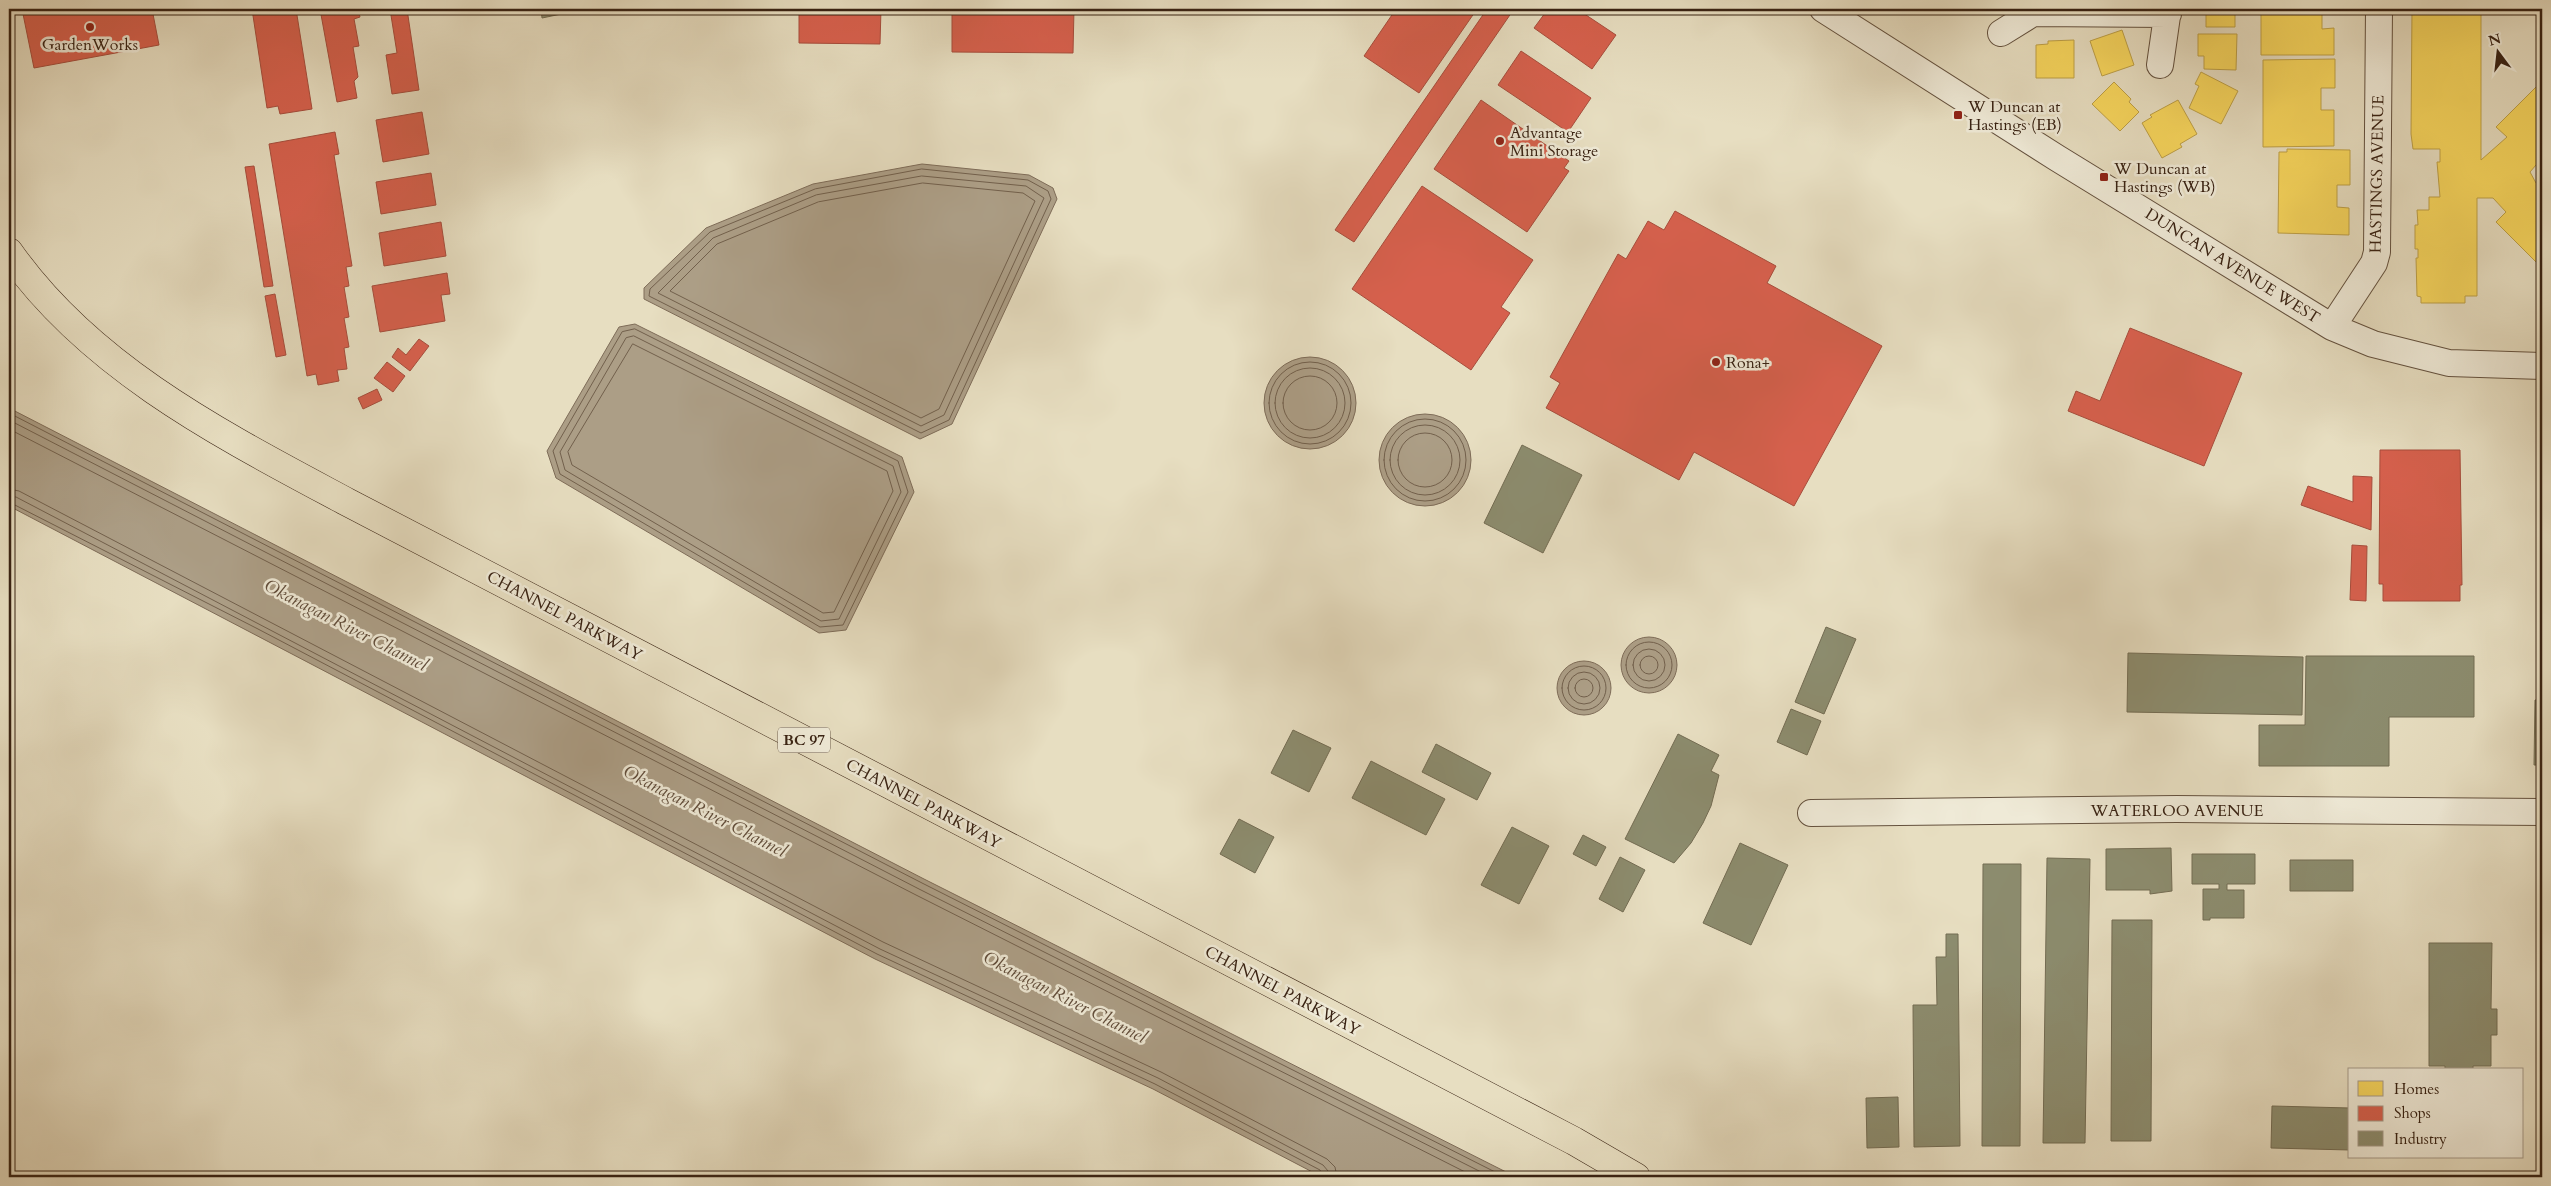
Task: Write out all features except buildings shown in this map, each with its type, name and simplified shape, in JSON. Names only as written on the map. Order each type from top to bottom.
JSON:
[{"type":"highway","name":"CHANNEL PARKWAY","points":[[9,252],[39,290],[72,324],[158,394],[200,421],[347,502],[1547,1128],[1636,1177]]},
{"type":"street","name":"DUNCAN AVENUE WEST","points":[[1824,9],[2057,158],[2332,327],[2373,344],[2449,363],[2542,366]]},
{"type":"street","name":"HASTINGS AVENUE","points":[[2332,327],[2374,262],[2377,252],[2379,9]]},
{"type":"street","points":[[2001,33],[2033,13],[2168,12],[2160,65]]},
{"type":"street","name":"WATERLOO AVENUE","points":[[1811,813],[2177,809],[2542,812]]},
{"type":"water","points":[[922,164],[1029,175],[1053,188],[1057,199],[952,424],[920,439],[644,299],[644,288],[706,228],[813,184]]},
{"type":"water","points":[[635,324],[902,457],[914,492],[846,630],[819,633],[556,478],[547,451],[619,327]]},
{"type":"water","points":[[1310,357],[1328,360],[1343,370],[1353,385],[1356,403],[1353,421],[1343,436],[1328,446],[1310,449],[1292,446],[1277,436],[1267,421],[1264,403],[1267,385],[1277,370],[1292,360]]},
{"type":"water","name":"Okanagan River Channel","points":[[9,408],[924,879],[1516,1177],[1322,1177],[1153,1089],[875,959],[9,506]]},
{"type":"water","points":[[1425,414],[1443,417],[1458,427],[1468,442],[1471,460],[1468,478],[1458,493],[1443,503],[1425,506],[1407,503],[1392,493],[1382,478],[1379,460],[1382,442],[1392,427],[1407,417]]},
{"type":"water","points":[[1649,637],[1664,642],[1672,650],[1677,665],[1672,680],[1664,688],[1649,693],[1634,688],[1626,680],[1621,665],[1626,650],[1634,642]]},
{"type":"water","points":[[1579,661],[1589,661],[1599,665],[1607,673],[1611,688],[1607,703],[1599,711],[1589,715],[1579,715],[1569,711],[1561,703],[1557,693],[1557,683],[1561,673],[1569,665]]},
{"type":"place","name":"GardenWorks","points":[[90,27]]},
{"type":"place","name":"W Duncan at Hastings (EB)","points":[[1958,115]]},
{"type":"place","name":"Advantage Mini Storage","points":[[1500,141]]},
{"type":"place","name":"W Duncan at Hastings (WB)","points":[[2104,177]]},
{"type":"place","name":"Rona+","points":[[1716,362]]}]
